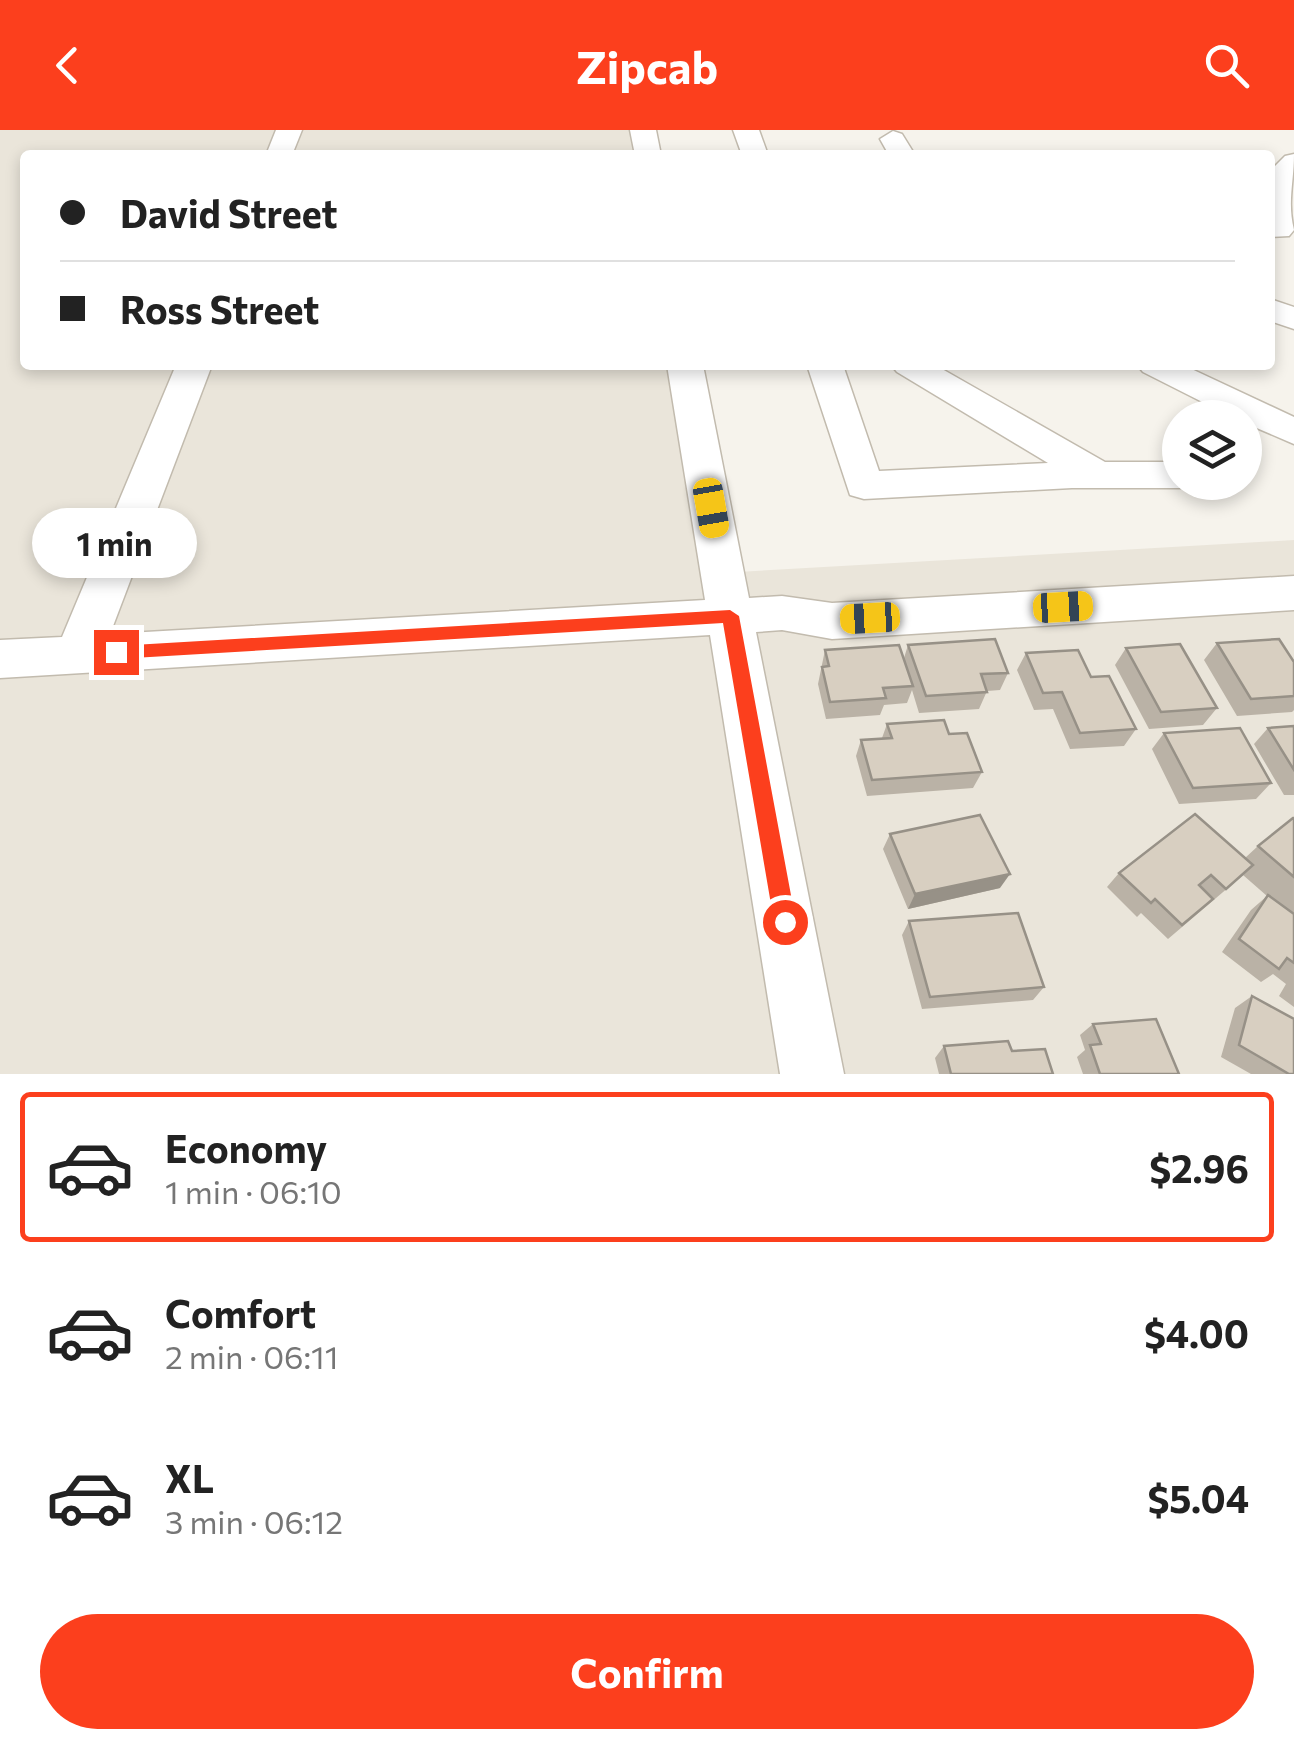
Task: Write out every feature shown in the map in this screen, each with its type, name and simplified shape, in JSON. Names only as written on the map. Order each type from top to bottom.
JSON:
[{"type":"street","points":[[1275,184],[1282,171],[1294,162]]},
{"type":"street","points":[[1275,199],[1281,233]]},
{"type":"street","points":[[78,655],[192,370]]},
{"type":"street","points":[[686,370],[812,1074]]},
{"type":"street","points":[[827,370],[864,485],[1162,475]]},
{"type":"street","points":[[918,370],[1098,475]]},
{"type":"street","points":[[1165,370],[1294,432]]},
{"type":"street","points":[[0,659],[782,613],[832,620],[1294,593]]},
{"type":"shaded area","points":[[0,130],[632,130],[635,150],[20,150],[20,370],[670,370],[703,574],[1294,540],[1294,1074],[0,1074]]},
{"type":"building","points":[[995,639],[1008,673],[981,674],[987,692],[926,696],[908,645]]},
{"type":"building","points":[[1279,639],[1294,662],[1294,696],[1251,699],[1217,643]]},
{"type":"building","points":[[1180,644],[1217,708],[1161,712],[1126,648]]},
{"type":"building","points":[[899,645],[913,686],[883,688],[886,698],[830,702],[822,667],[829,666],[825,650]]},
{"type":"building","points":[[1078,650],[1091,677],[1109,676],[1136,729],[1080,733],[1062,692],[1043,693],[1026,653]]},
{"type":"building","points":[[944,720],[949,734],[967,733],[982,772],[872,780],[861,740],[892,738],[887,724]]},
{"type":"building","points":[[1294,726],[1294,770],[1268,728]]},
{"type":"building","points":[[1240,728],[1271,783],[1193,788],[1164,733]]},
{"type":"building","points":[[1195,814],[1253,865],[1226,889],[1211,875],[1199,885],[1213,899],[1182,925],[1119,873]]},
{"type":"building","points":[[980,815],[1010,874],[915,894],[890,834]]},
{"type":"building","points":[[1294,818],[1294,877],[1258,846]]},
{"type":"building","points":[[1268,895],[1294,914],[1294,963],[1287,958],[1279,969],[1239,939]]},
{"type":"building","points":[[1018,913],[1044,987],[930,997],[909,921]]},
{"type":"building","points":[[1252,996],[1294,1019],[1294,1074],[1239,1045]]},
{"type":"building","points":[[1156,1019],[1179,1074],[1100,1074],[1090,1045],[1101,1044],[1093,1024]]},
{"type":"building","points":[[1008,1041],[1012,1051],[1045,1049],[1053,1074],[951,1074],[944,1046]]},
{"type":"route","points":[[116,652],[730,616],[785,922]]}]
